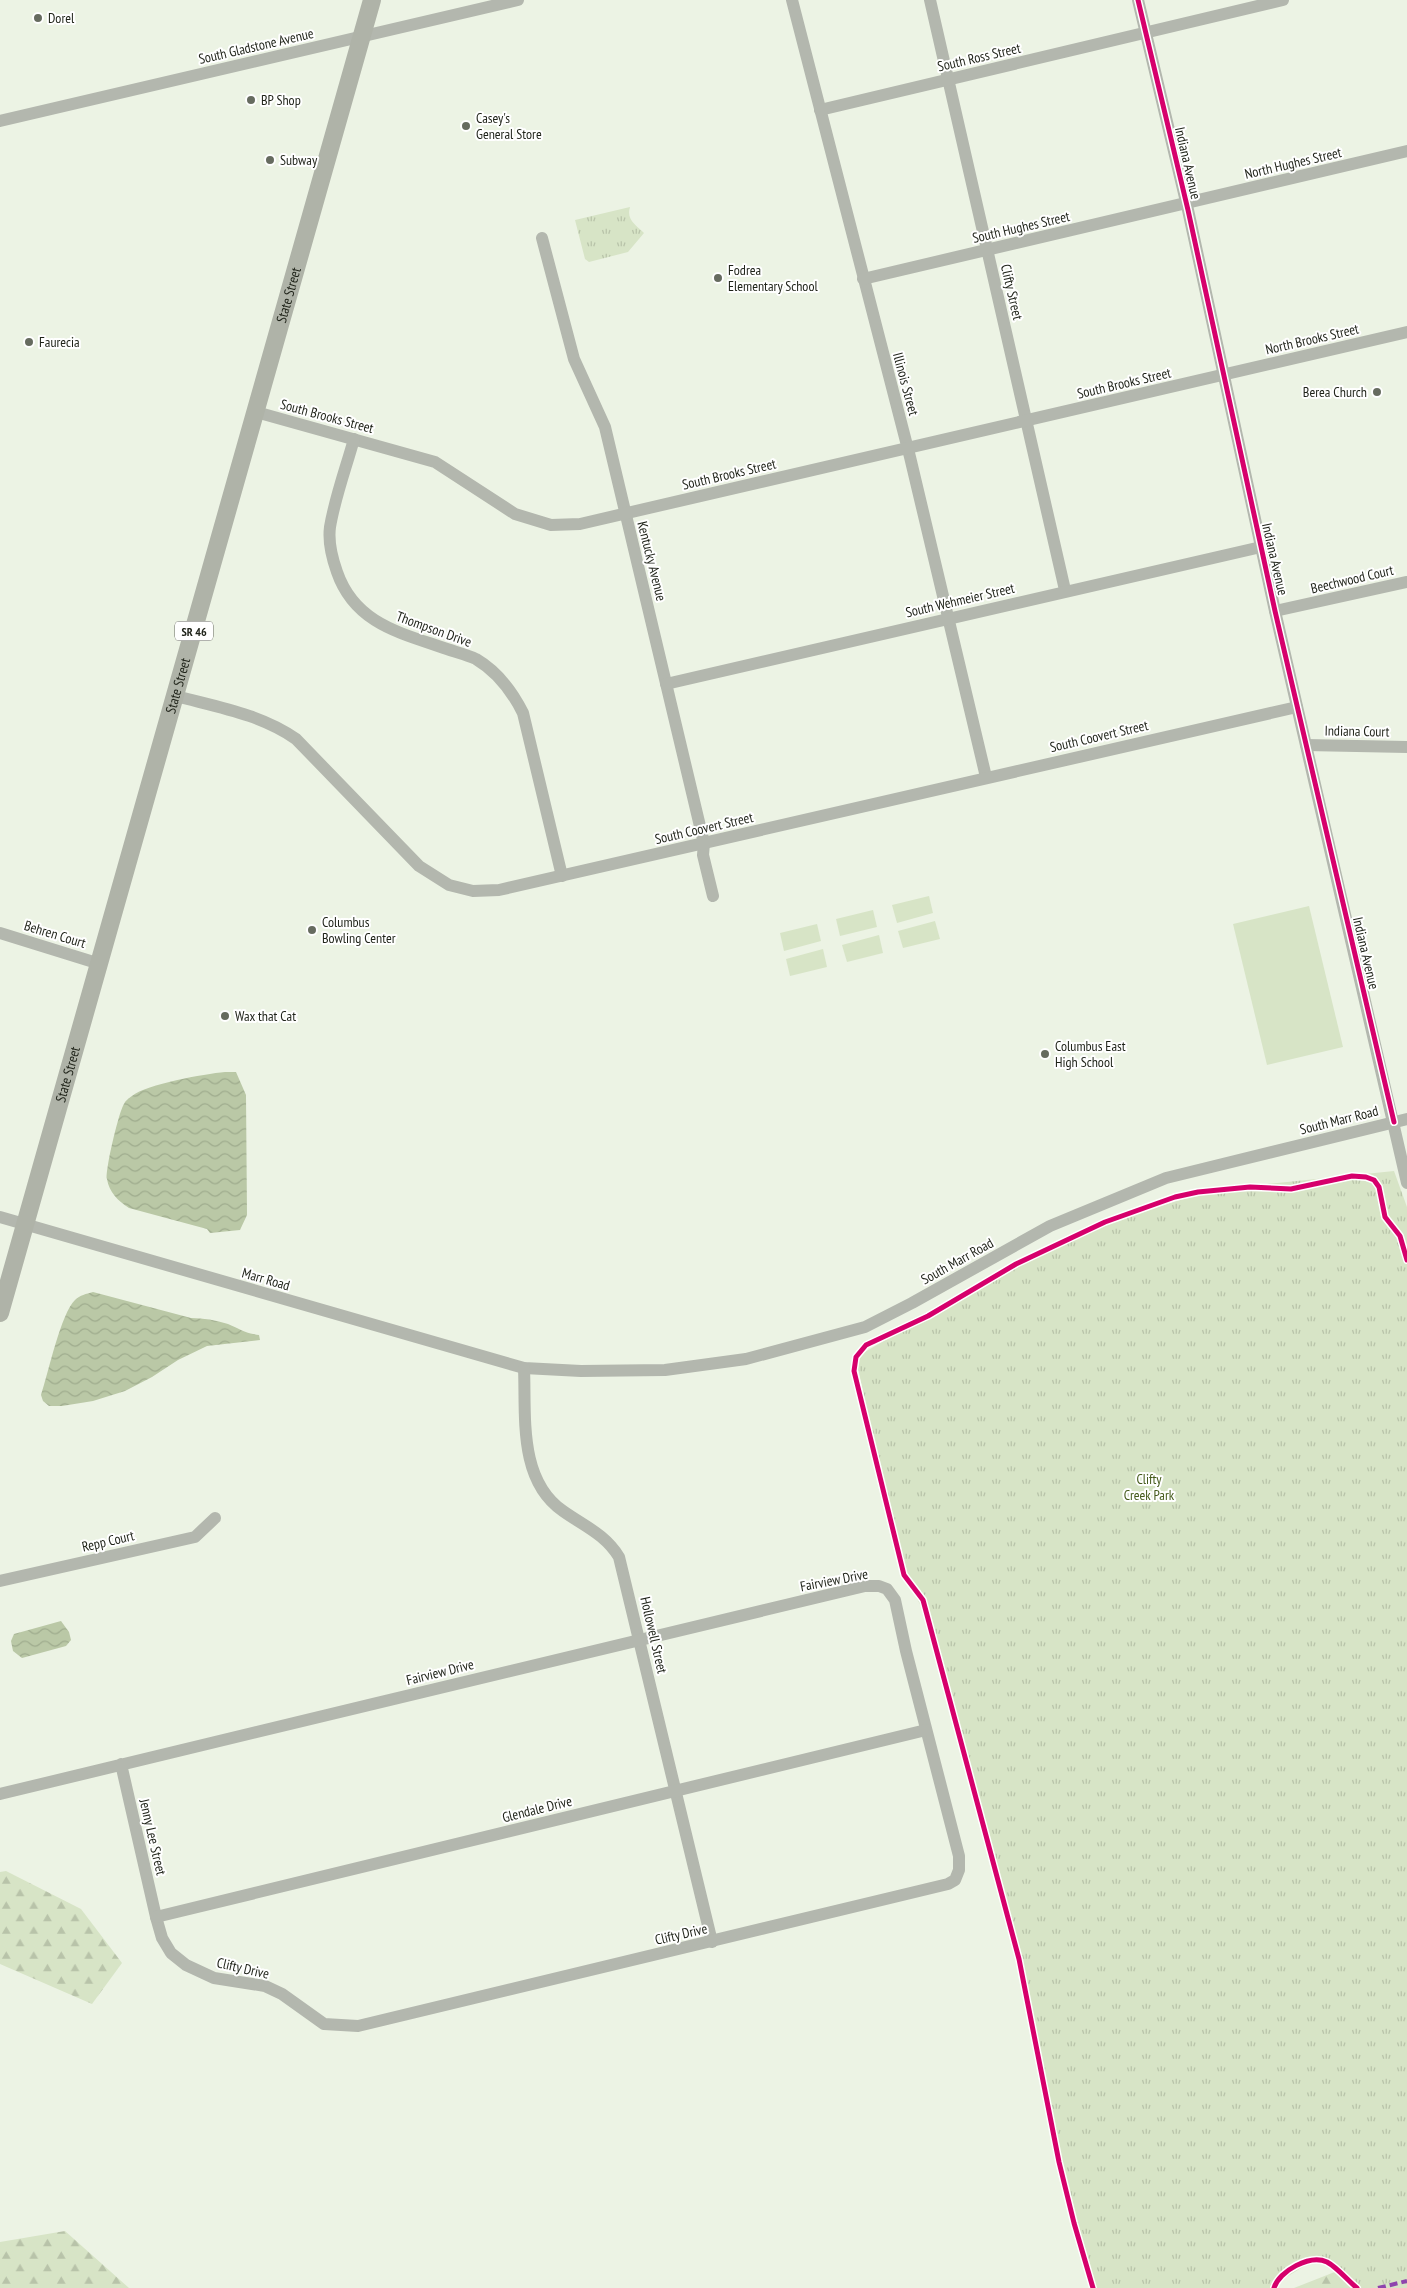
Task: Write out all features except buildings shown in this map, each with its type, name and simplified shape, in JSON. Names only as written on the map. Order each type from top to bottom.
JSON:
[{"type":"highway","name":"State Street","points":[[0,1313],[372,0]]},
{"type":"street","name":"South Gladstone Avenue","points":[[0,121],[518,0]]},
{"type":"street","name":"Illinois Street","points":[[792,0],[908,449],[986,777]]},
{"type":"street","name":"Clifty Street","points":[[930,0],[1065,590]]},
{"type":"street","name":"Indiana Avenue","points":[[1138,0],[1186,203],[1306,745],[1401,1120],[1407,1183]]},
{"type":"street","name":"South Ross Street","points":[[820,110],[1283,0]]},
{"type":"street","name":"North Hughes Street","points":[[1186,203],[1407,151]]},
{"type":"street","name":"South Hughes Street","points":[[863,279],[1186,203]]},
{"type":"street","name":"Kentucky Avenue","points":[[542,238],[574,359],[604,427],[704,843],[702,855],[713,896]]},
{"type":"street","name":"North Brooks Street","points":[[1224,375],[1407,332]]},
{"type":"street","name":"South Brooks Street","points":[[256,412],[435,462],[515,514],[551,525],[580,524],[1224,375]]},
{"type":"street","name":"Thompson Drive","points":[[354,439],[330,528],[332,557],[340,582],[356,605],[371,619],[387,628],[475,659],[497,675],[514,693],[523,713],[562,876]]},
{"type":"street","name":"South Wehmeier Street","points":[[666,684],[1065,590],[1261,547]]},
{"type":"street","name":"Beechwood Court","points":[[1275,611],[1406,582]]},
{"type":"street","name":"South Coovert Street","points":[[176,696],[259,718],[281,729],[296,739],[419,866],[449,885],[473,891],[499,890],[562,876],[986,777],[1298,707]]},
{"type":"street","name":"Indiana Court","points":[[1306,745],[1407,747]]},
{"type":"street","name":"Behren Court","points":[[0,933],[100,964]]},
{"type":"street","name":"South Marr Road","points":[[524,1368],[581,1371],[665,1370],[746,1359],[865,1326],[912,1303],[1050,1226],[1166,1178],[1401,1120]]},
{"type":"street","name":"Marr Road","points":[[0,1217],[524,1368]]},
{"type":"street","name":"Hollowell Street","points":[[524,1368],[527,1450],[533,1473],[545,1494],[561,1510],[598,1532],[611,1544],[622,1568],[712,1942]]},
{"type":"street","name":"Repp Court","points":[[0,1581],[195,1537],[215,1518]]},
{"type":"street","name":"Fairview Drive","points":[[0,1794],[865,1586],[878,1586],[886,1589]]},
{"type":"street","name":"Clifty Drive","points":[[156,1917],[162,1938],[171,1953],[186,1965],[214,1978],[265,1986],[282,1994],[324,2024],[358,2026],[948,1884],[955,1880],[959,1870],[959,1856],[894,1600],[886,1589]]},
{"type":"street","name":"Glendale Drive","points":[[156,1917],[926,1730]]},
{"type":"street","name":"Jenny Lee Street","points":[[121,1764],[156,1917]]},
{"type":"green space","points":[[630,207],[629,215],[631,219],[644,233],[628,252],[589,262],[585,259],[575,220]]},
{"type":"green space","points":[[929,896],[933,913],[897,923],[892,905]]},
{"type":"green space","points":[[1309,906],[1343,1047],[1267,1065],[1233,924]]},
{"type":"green space","points":[[873,910],[877,927],[840,936],[836,919]]},
{"type":"green space","points":[[935,921],[940,939],[903,948],[898,931]]},
{"type":"green space","points":[[817,924],[821,941],[784,951],[780,933]]},
{"type":"green space","points":[[879,935],[883,953],[847,962],[842,945]]},
{"type":"green space","points":[[823,949],[827,967],[790,976],[786,959]]},
{"type":"green space","name":"Clifty Creek Park","points":[[1394,1171],[1407,1207],[1407,2280],[1357,2288],[1329,2263],[1311,2262],[1275,2284],[1274,2288],[1094,2288],[1065,2187],[1030,2018],[1001,1895],[928,1619],[904,1575],[880,1478],[856,1357],[1002,1273],[1105,1222],[1218,1189]]},
{"type":"green space","points":[[6,1871],[81,1909],[122,1963],[92,2004],[0,1964],[0,1872]]},
{"type":"green space","points":[[65,2231],[129,2288],[0,2288],[0,2242]]},
{"type":"green space","points":[[1355,2264],[1407,2267],[1407,2288],[1294,2288]]},
{"type":"water","points":[[236,1072],[246,1095],[247,1215],[240,1230],[210,1233],[207,1229],[129,1208],[112,1192],[107,1179],[110,1154],[125,1102],[150,1087],[190,1077]]},
{"type":"water","points":[[93,1292],[191,1318],[228,1324],[246,1332],[259,1335],[260,1340],[207,1346],[178,1360],[152,1377],[125,1391],[93,1401],[49,1406],[43,1401],[41,1395],[65,1317],[75,1300]]},
{"type":"water","points":[[61,1621],[69,1632],[71,1640],[66,1646],[22,1658],[13,1651],[11,1641],[14,1634]]},
{"type":"marked path","points":[[1378,2288],[1407,2281]]},
{"type":"cycle path","points":[[1138,0],[1188,210],[1275,611],[1394,1122]]},
{"type":"cycle path","points":[[1093,2288],[1059,2162],[1019,1959],[923,1600],[904,1575],[854,1371],[856,1357],[866,1345],[928,1316],[1016,1264],[1105,1222],[1175,1197],[1198,1192],[1250,1187],[1291,1189],[1352,1176],[1366,1177],[1374,1180],[1379,1187],[1385,1217],[1400,1236],[1407,1260]]},
{"type":"cycle path","points":[[1274,2288],[1288,2270],[1312,2260],[1327,2262],[1357,2288]]},
{"type":"place","name":"Dorel","points":[[38,18]]},
{"type":"place","name":"BP Shop","points":[[251,100]]},
{"type":"place","name":"Casey's General Store","points":[[466,126]]},
{"type":"place","name":"Subway","points":[[270,160]]},
{"type":"place","name":"Fodrea Elementary School","points":[[718,278]]},
{"type":"place","name":"Faurecia","points":[[29,342]]},
{"type":"place","name":"Berea Church","points":[[1377,392]]},
{"type":"place","name":"Columbus Bowling Center","points":[[312,930]]},
{"type":"place","name":"Wax that Cat","points":[[225,1016]]},
{"type":"place","name":"Columbus East High School","points":[[1045,1054]]}]
